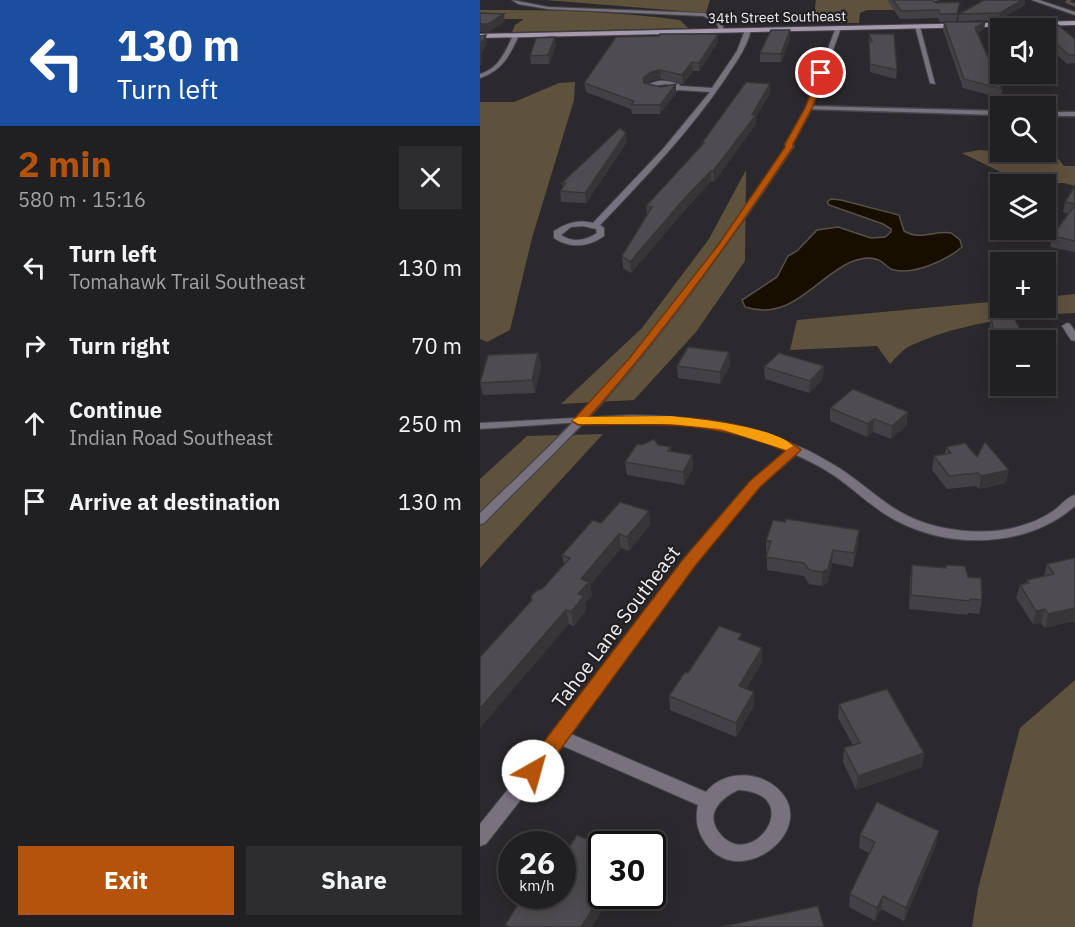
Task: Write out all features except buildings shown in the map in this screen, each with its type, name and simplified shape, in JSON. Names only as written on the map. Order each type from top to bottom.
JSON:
[{"type":"street","points":[[514,0],[548,8],[704,15],[719,22],[721,30]]},
{"type":"street","points":[[1034,0],[1075,14]]},
{"type":"street","name":"34th Street Southeast","points":[[480,36],[1075,23]]},
{"type":"street","points":[[917,27],[933,83]]},
{"type":"street","points":[[789,147],[809,108],[838,28]]},
{"type":"street","points":[[596,225],[676,141],[735,58],[748,30]]},
{"type":"street","points":[[480,76],[495,71],[501,66],[516,35]]},
{"type":"street","points":[[678,88],[714,90]]},
{"type":"street","points":[[1067,326],[1075,338]]},
{"type":"street","points":[[480,426],[578,421],[671,420],[722,425],[765,437],[794,450],[844,477],[874,501],[902,518],[944,533],[987,535],[1026,530],[1062,513],[1075,499]]},
{"type":"street","name":"Tahoe Lane Southeast","points":[[480,838],[560,737],[690,562],[755,484],[794,450]]},
{"type":"street","points":[[560,737],[708,801]]},
{"type":"street","points":[[736,782],[759,784],[776,799],[780,809],[777,832],[769,843],[744,853],[718,846],[707,831],[704,813],[708,801],[725,785],[736,782]]},
{"type":"lane","points":[[809,108],[990,113]]},
{"type":"lane","points":[[1056,114],[1075,114]]},
{"type":"lane","points":[[480,520],[578,421],[632,362],[722,246],[789,147]]},
{"type":"shaded area","points":[[545,0],[710,0],[706,13]]},
{"type":"shaded area","points":[[816,0],[940,0],[899,10],[867,10],[860,13],[859,23],[826,23],[826,17],[814,15]]},
{"type":"shaded area","points":[[480,10],[630,15],[680,20],[688,28],[512,32],[515,25],[524,19],[480,19]]},
{"type":"shaded area","points":[[575,82],[574,100],[532,238],[510,330],[487,342],[480,339],[480,102],[514,102],[559,83]]},
{"type":"shaded area","points":[[990,151],[990,162],[1056,162],[1057,157],[1064,166],[1075,166],[1075,186],[1056,183],[1056,174],[1005,174],[962,153]]},
{"type":"shaded area","points":[[746,170],[745,261],[696,332],[634,400],[561,404],[642,328],[709,239]]},
{"type":"shaded area","points":[[831,199],[899,215],[904,231],[910,234],[951,233],[960,240],[962,247],[948,257],[911,270],[892,269],[875,259],[859,259],[838,269],[789,304],[776,309],[761,310],[745,307],[742,300],[777,277],[788,256],[797,251],[817,230],[838,227],[871,238],[885,237],[891,232],[891,229],[883,224],[829,205],[827,202]]},
{"type":"shaded area","points":[[1075,294],[1075,313],[1056,314],[1056,296]]},
{"type":"shaded area","points":[[990,302],[990,318],[1012,318],[949,331],[929,338],[907,347],[890,364],[877,346],[790,350],[797,320]]},
{"type":"shaded area","points":[[603,434],[480,568],[480,479],[527,436]]},
{"type":"shaded area","points":[[1075,680],[1075,927],[972,927],[978,889],[1020,728]]},
{"type":"waterway","points":[[1070,0],[1067,2],[1075,5]]},
{"type":"slow traffic","points":[[579,420],[671,420],[722,425],[765,437],[786,446]]},
{"type":"route","points":[[533,771],[690,562],[755,484],[794,450],[765,437],[722,425],[671,420],[578,421],[632,362],[722,246],[789,147],[809,108],[821,73]]}]
